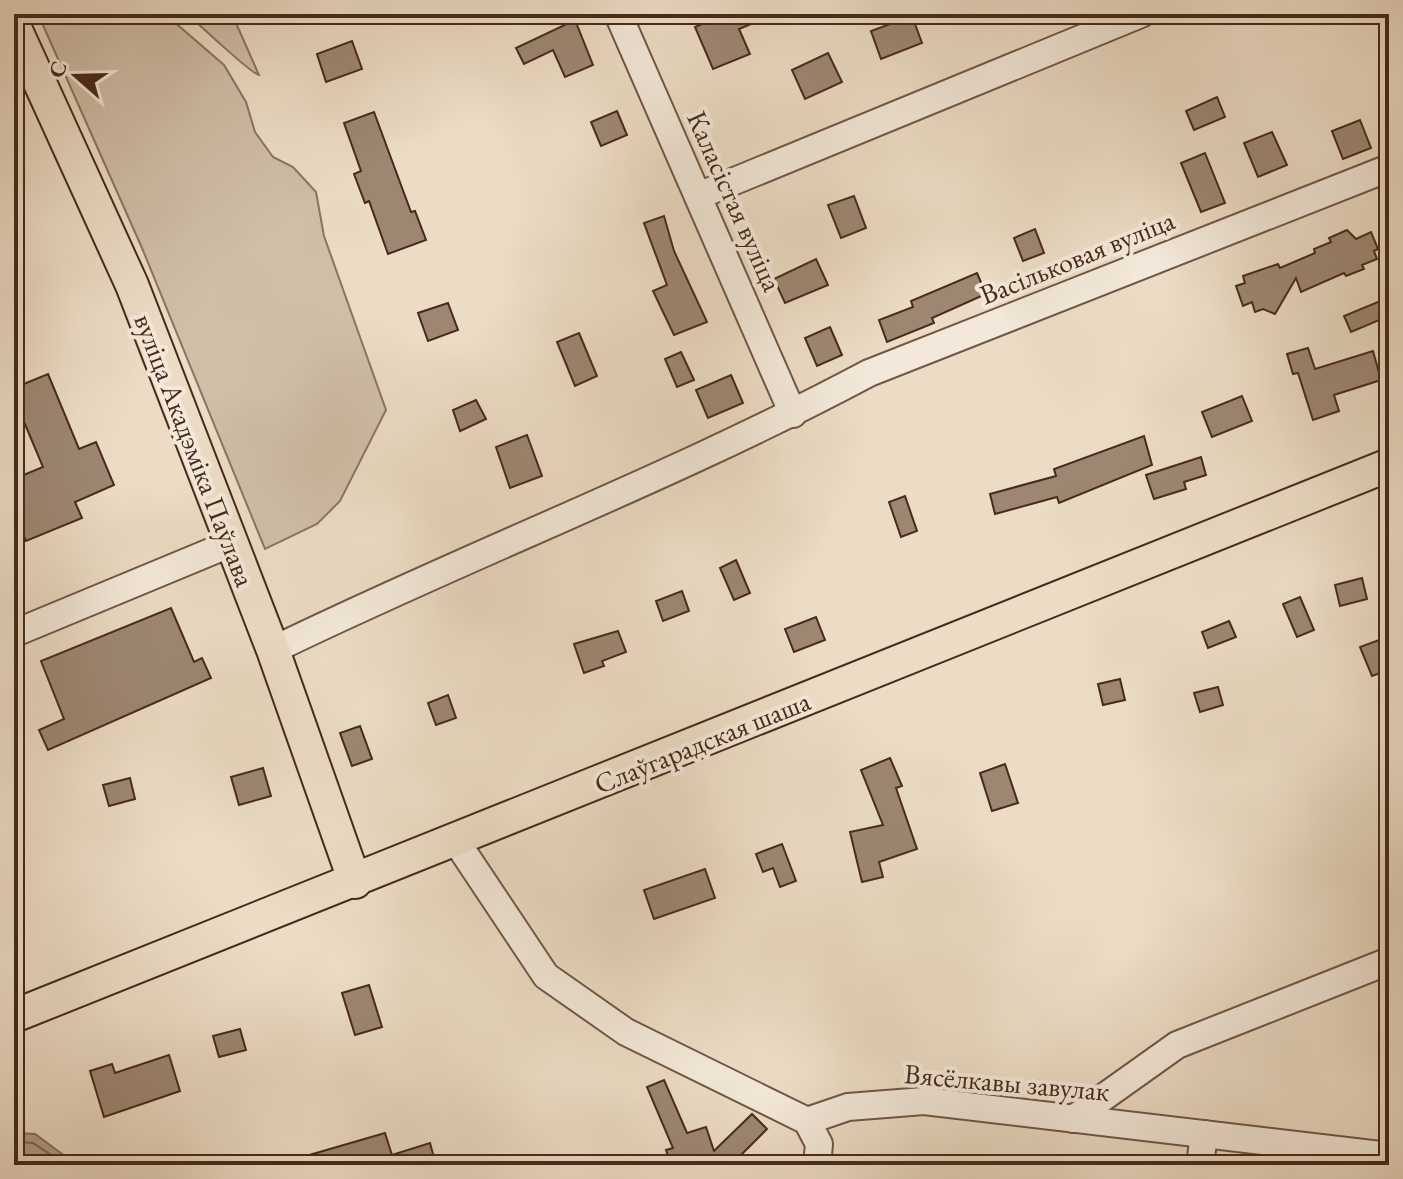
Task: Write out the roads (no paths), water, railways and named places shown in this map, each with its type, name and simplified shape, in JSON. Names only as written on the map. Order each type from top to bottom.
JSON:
[{"type":"main road","name":"вуліца Акадэміка Паўлава","points":[[14,26],[132,285],[273,650],[355,882]]},
{"type":"main road","name":"Слаўгарадская шаша","points":[[14,1016],[355,882],[1389,465]]},
{"type":"street","name":"Каласістая вуліца","points":[[618,14],[793,414]]},
{"type":"street","points":[[698,196],[1141,14]]},
{"type":"street","name":"Васільковая вуліца","points":[[273,650],[380,598],[793,414],[869,373],[1389,168]]},
{"type":"street","points":[[15,633],[232,543]]},
{"type":"street","points":[[456,841],[546,976],[626,1032],[807,1121],[819,1144],[817,1165]]},
{"type":"street","points":[[1073,1119],[1177,1045],[1389,961]]},
{"type":"street","name":"Вясёлкавы завулак","points":[[807,1121],[848,1107],[924,1101],[1389,1156]]},
{"type":"street","points":[[1200,1165],[1204,1134]]},
{"type":"water","points":[[18,1133],[35,1134],[77,1165],[22,1165],[14,1153]]}]
